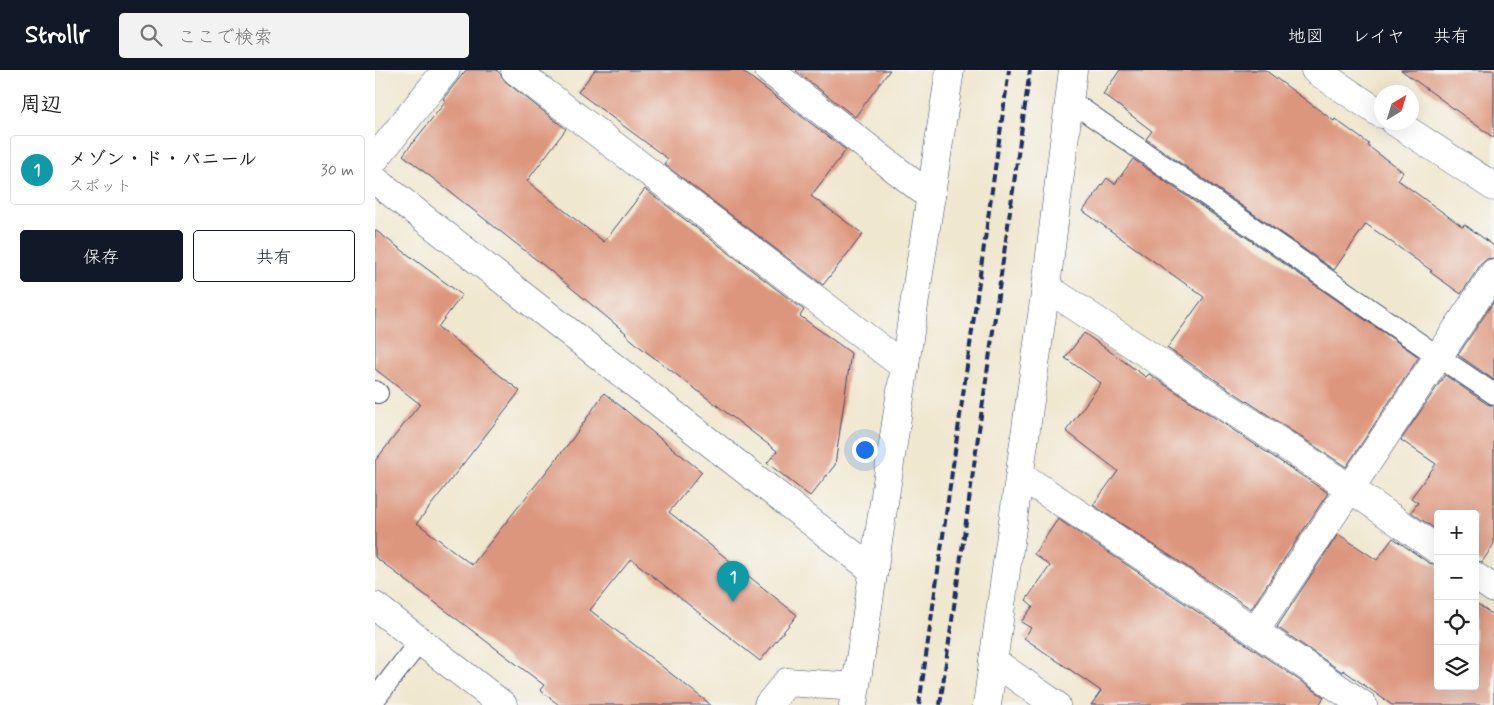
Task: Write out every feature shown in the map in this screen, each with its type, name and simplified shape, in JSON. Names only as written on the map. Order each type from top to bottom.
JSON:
[{"type":"street","points":[[375,159],[446,70]]},
{"type":"street","points":[[515,70],[905,368]]},
{"type":"street","points":[[769,70],[931,197]]},
{"type":"street","points":[[768,705],[787,682],[854,696],[949,70]]},
{"type":"street","points":[[987,705],[1046,287],[1073,70]]},
{"type":"street","points":[[1315,70],[1374,109]]},
{"type":"street","points":[[1407,130],[1494,187]]},
{"type":"street","points":[[375,180],[874,571]]},
{"type":"street","points":[[1255,631],[1494,273]]},
{"type":"street","points":[[1046,287],[1351,489],[1434,547]]},
{"type":"street","points":[[1020,475],[1363,705]]},
{"type":"street","points":[[1479,579],[1494,589]]},
{"type":"street","points":[[375,606],[503,705]]},
{"type":"street","points":[[993,661],[1055,705]]},
{"type":"lane","points":[[1069,100],[1494,394]]},
{"type":"lane","points":[[375,699],[419,641]]},
{"type":"building","points":[[466,70],[497,70],[506,82],[566,129],[527,181],[604,242],[645,189],[804,310],[800,316],[851,353],[835,465],[810,496],[767,463],[777,451],[640,347],[626,333],[547,268],[403,155],[446,101],[443,99]]},
{"type":"building","points":[[595,70],[741,70],[846,150],[811,196],[863,234],[823,285],[664,164],[668,159],[578,92]]},
{"type":"building","points":[[797,70],[890,70],[855,117]]},
{"type":"building","points":[[1120,70],[1265,70],[1334,121],[1335,119],[1369,144],[1368,146],[1403,172],[1398,180],[1463,227],[1464,224],[1494,246],[1494,258],[1487,259],[1481,264],[1461,294],[1366,224],[1334,270],[1146,139],[1152,131],[1103,94]]},
{"type":"building","points":[[1401,70],[1494,70],[1494,138]]},
{"type":"building","points":[[1133,159],[1419,357],[1346,467],[1167,348],[1204,297],[1083,211],[1107,178],[1115,184]]},
{"type":"building","points":[[375,230],[462,295],[438,327],[520,391],[417,523],[472,565],[573,438],[604,393],[702,472],[669,512],[797,615],[760,661],[631,559],[590,610],[711,705],[559,705],[540,690],[544,685],[375,557],[375,461],[420,404],[375,369]]},
{"type":"building","points":[[1494,301],[1494,380],[1458,355]]},
{"type":"building","points":[[1084,333],[1146,377],[1149,374],[1328,493],[1251,609],[1093,505],[1118,471],[1066,431],[1101,383],[1065,358]]},
{"type":"building","points":[[1445,375],[1487,404],[1494,406],[1494,544],[1482,562],[1479,562],[1479,510],[1434,510],[1434,528],[1411,512],[1418,503],[1411,498],[1436,464],[1401,440]]},
{"type":"building","points":[[1058,519],[1324,697],[1319,705],[1091,705],[1101,691],[1024,638],[1031,628],[1021,622],[1033,606],[1026,600],[1050,566],[1034,554]]},
{"type":"building","points":[[1338,534],[1377,560],[1393,538],[1429,563],[1434,564],[1434,690],[1479,690],[1479,605],[1494,616],[1494,705],[1392,705],[1277,627]]},
{"type":"railway","points":[[919,705],[1009,70]]},
{"type":"railway","points":[[940,705],[1030,70]]},
{"type":"place","name":"メゾン・ド・パニール","points":[[733,602]]}]
